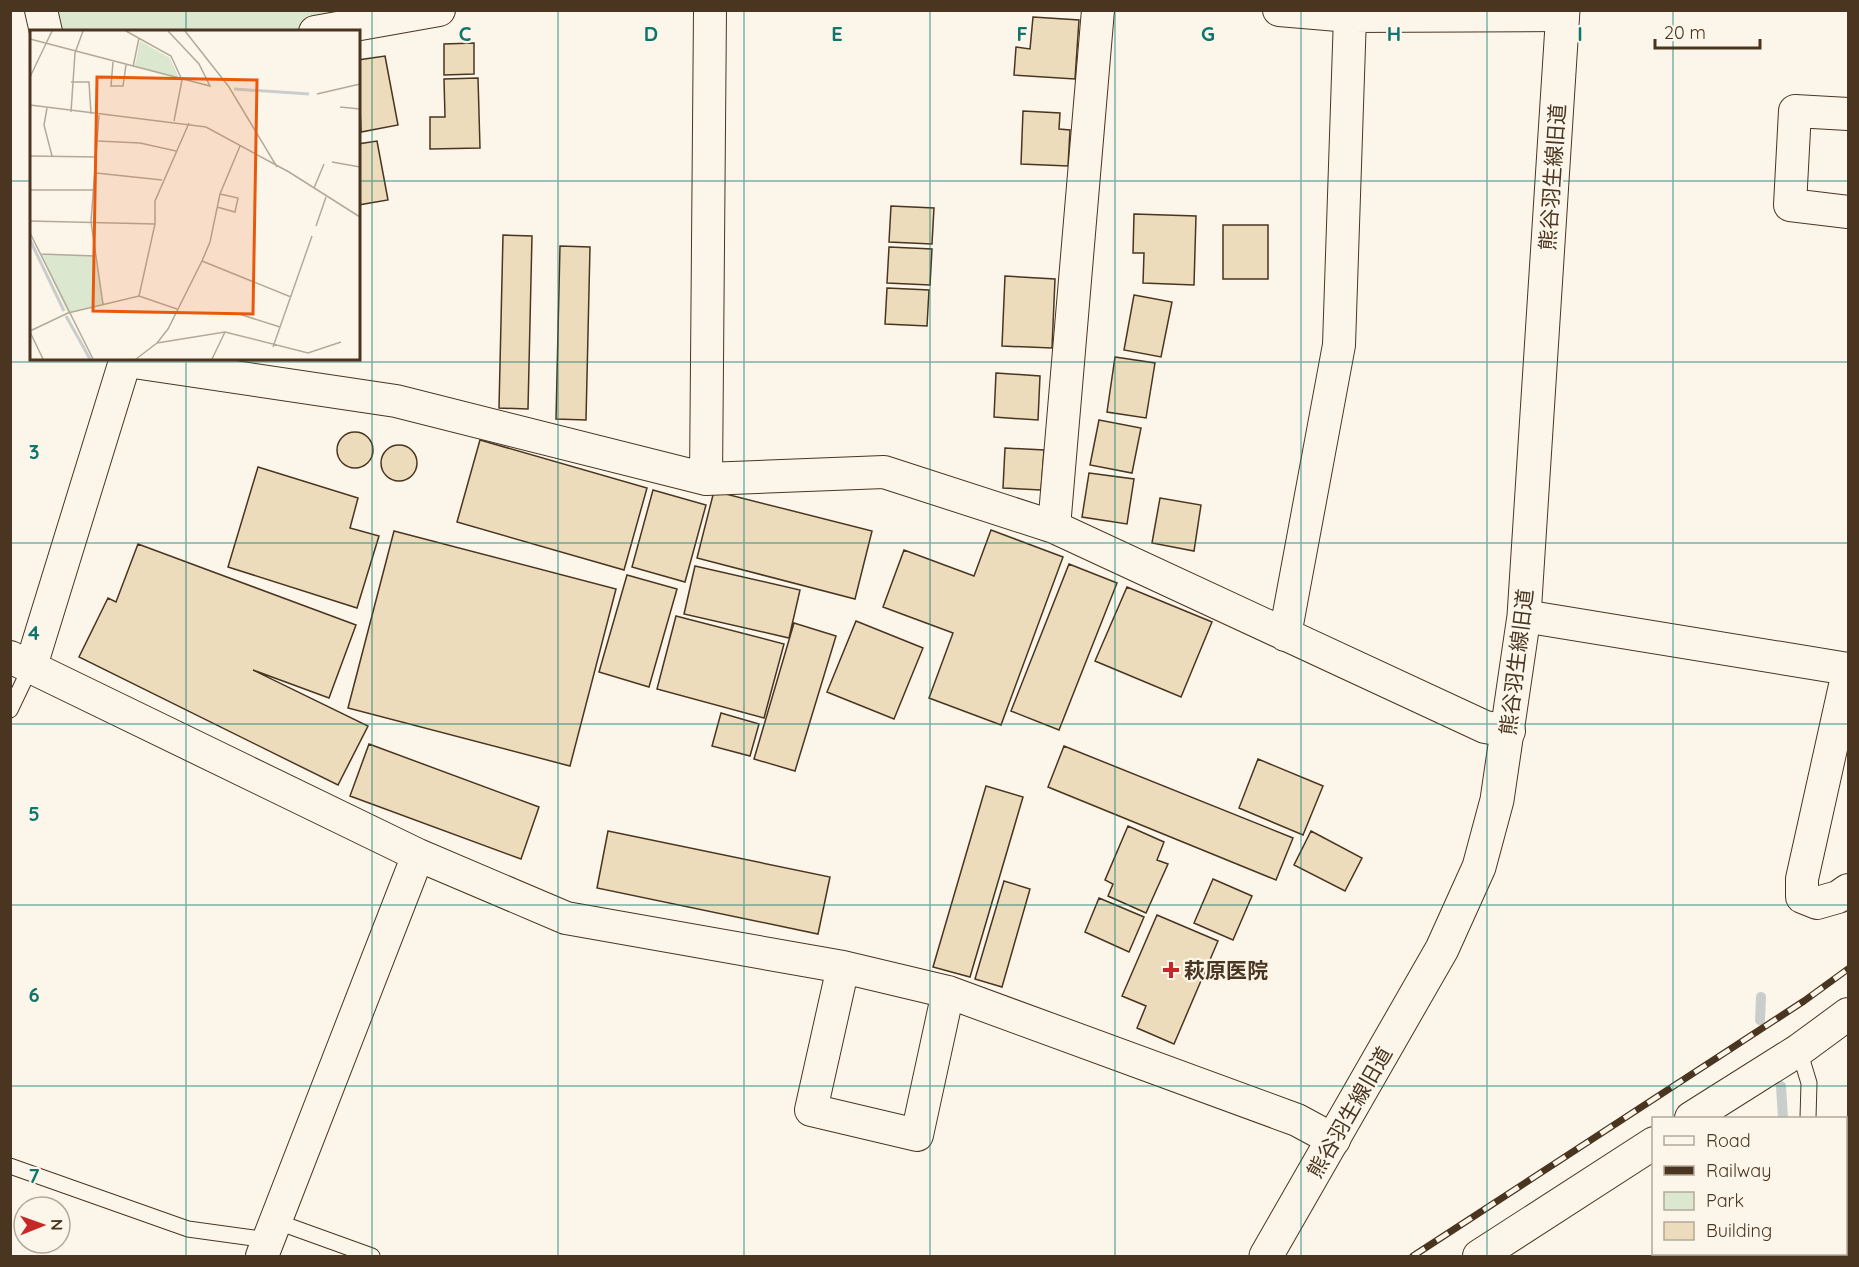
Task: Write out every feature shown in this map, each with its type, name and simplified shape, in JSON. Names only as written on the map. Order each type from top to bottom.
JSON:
[{"type":"street","points":[[40,10],[45,30]]},
{"type":"street","points":[[326,30],[439,10]]},
{"type":"street","points":[[706,479],[710,10]]},
{"type":"street","points":[[1054,526],[1098,10]]},
{"type":"street","points":[[1279,10],[1350,16],[1563,13]]},
{"type":"street","name":"熊谷羽生線旧道","points":[[1266,1257],[1442,949],[1479,867],[1497,800],[1509,731],[1524,616],[1563,13]]},
{"type":"street","points":[[1285,635],[1339,345],[1350,16]]},
{"type":"street","points":[[1848,114],[1795,111],[1790,206],[1848,212]]},
{"type":"street","points":[[1334,1140],[1296,1120],[948,992],[843,967],[566,918],[418,855],[21,662],[127,360],[396,401],[706,479],[884,472],[1054,526],[1485,727],[1509,731]]},
{"type":"street","points":[[1524,616],[1848,670],[1802,879],[1802,897],[1817,903],[1838,897],[1848,890]]},
{"type":"street","points":[[268,1239],[418,855]]},
{"type":"street","points":[[843,967],[811,1110],[917,1135],[948,992]]},
{"type":"street","points":[[1694,1117],[1799,1050],[1848,1014]]},
{"type":"street","points":[[1479,1257],[1652,1144]]},
{"type":"lane","points":[[10,710],[21,662]]},
{"type":"lane","points":[[1799,1050],[1809,1083],[1808,1117]]},
{"type":"lane","points":[[10,1166],[188,1229],[268,1239],[372,1257]]},
{"type":"green space","points":[[41,11],[439,11],[327,30],[46,30]]},
{"type":"building","points":[[1033,17],[1079,20],[1075,79],[1014,75],[1016,47],[1030,49]]},
{"type":"building","points":[[474,43],[474,74],[444,75],[444,44]]},
{"type":"building","points":[[385,56],[398,125],[361,132],[360,60]]},
{"type":"building","points":[[478,78],[480,148],[430,149],[430,117],[445,117],[444,79]]},
{"type":"building","points":[[1023,111],[1060,113],[1059,129],[1070,130],[1068,166],[1021,164]]},
{"type":"building","points":[[377,141],[388,200],[360,205],[360,144]]},
{"type":"building","points":[[891,206],[934,208],[932,244],[889,242]]},
{"type":"building","points":[[1134,214],[1196,216],[1194,285],[1143,283],[1144,253],[1133,253]]},
{"type":"building","points":[[1223,225],[1268,225],[1268,279],[1223,279]]},
{"type":"building","points":[[503,235],[532,236],[528,409],[499,408]]},
{"type":"building","points":[[560,246],[590,247],[586,420],[556,419]]},
{"type":"building","points":[[889,247],[932,249],[930,285],[887,283]]},
{"type":"building","points":[[1005,276],[1055,279],[1052,348],[1002,346]]},
{"type":"building","points":[[887,288],[929,290],[927,326],[885,324]]},
{"type":"building","points":[[1134,295],[1172,302],[1161,357],[1124,350]]},
{"type":"building","points":[[1115,357],[1155,363],[1146,418],[1107,412]]},
{"type":"building","points":[[996,373],[1040,376],[1038,420],[994,417]]},
{"type":"building","points":[[1099,420],[1141,428],[1132,473],[1090,465]]},
{"type":"building","points":[[355,432],[368,437],[373,450],[368,463],[355,468],[342,463],[337,450],[342,437]]},
{"type":"building","points":[[480,440],[647,488],[624,570],[457,522]]},
{"type":"building","points":[[399,445],[412,450],[417,463],[412,476],[399,481],[386,476],[381,463],[386,450]]},
{"type":"building","points":[[1005,448],[1044,450],[1041,490],[1003,488]]},
{"type":"building","points":[[258,467],[358,498],[350,528],[379,536],[357,608],[228,567]]},
{"type":"building","points":[[1089,473],[1134,479],[1127,524],[1082,517]]},
{"type":"building","points":[[653,490],[706,505],[685,582],[632,567]]},
{"type":"building","points":[[714,491],[872,531],[855,599],[697,558]]},
{"type":"building","points":[[1160,498],[1201,505],[1194,551],[1152,543]]},
{"type":"building","points":[[991,530],[1063,557],[1001,725],[929,698],[953,633],[883,607],[904,550],[974,576]]},
{"type":"building","points":[[394,531],[616,589],[570,766],[348,708]]},
{"type":"building","points":[[138,544],[356,625],[329,698],[253,670],[368,726],[338,785],[79,657],[108,598],[116,602]]},
{"type":"building","points":[[1069,564],[1117,583],[1059,730],[1011,711]]},
{"type":"building","points":[[695,566],[800,590],[789,638],[684,614]]},
{"type":"building","points":[[627,575],[677,589],[649,687],[599,672]]},
{"type":"building","points":[[1127,587],[1212,622],[1181,697],[1095,661]]},
{"type":"building","points":[[676,616],[784,644],[764,718],[657,689]]},
{"type":"building","points":[[856,621],[923,648],[894,719],[827,692]]},
{"type":"building","points":[[794,623],[836,636],[795,771],[754,759]]},
{"type":"building","points":[[721,713],[759,724],[750,756],[712,746]]},
{"type":"building","points":[[369,744],[539,807],[521,859],[350,796]]},
{"type":"building","points":[[1064,746],[1293,838],[1276,880],[1048,787]]},
{"type":"building","points":[[1258,759],[1323,786],[1303,835],[1239,808]]},
{"type":"building","points":[[986,786],[1023,797],[970,977],[933,967]]},
{"type":"building","points":[[1128,826],[1164,842],[1157,860],[1168,864],[1146,913],[1108,896],[1113,884],[1105,880]]},
{"type":"building","points":[[608,831],[830,877],[818,934],[597,888]]},
{"type":"building","points":[[1311,831],[1362,858],[1345,891],[1294,865]]},
{"type":"building","points":[[1213,879],[1252,896],[1233,940],[1194,923]]},
{"type":"building","points":[[1004,881],[1030,889],[1002,987],[975,979]]},
{"type":"building","points":[[1099,898],[1144,917],[1129,952],[1085,932]]},
{"type":"building","points":[[1157,915],[1218,941],[1174,1044],[1137,1028],[1146,1006],[1122,996]]},
{"type":"waterway","points":[[1760,1020],[1761,997]]},
{"type":"waterway","points":[[1781,1086],[1783,1117]]},
{"type":"railway","points":[[1413,1256],[1804,1001],[1848,969]]},
{"type":"place","name":"萩原医院","points":[[1171,970]]}]
